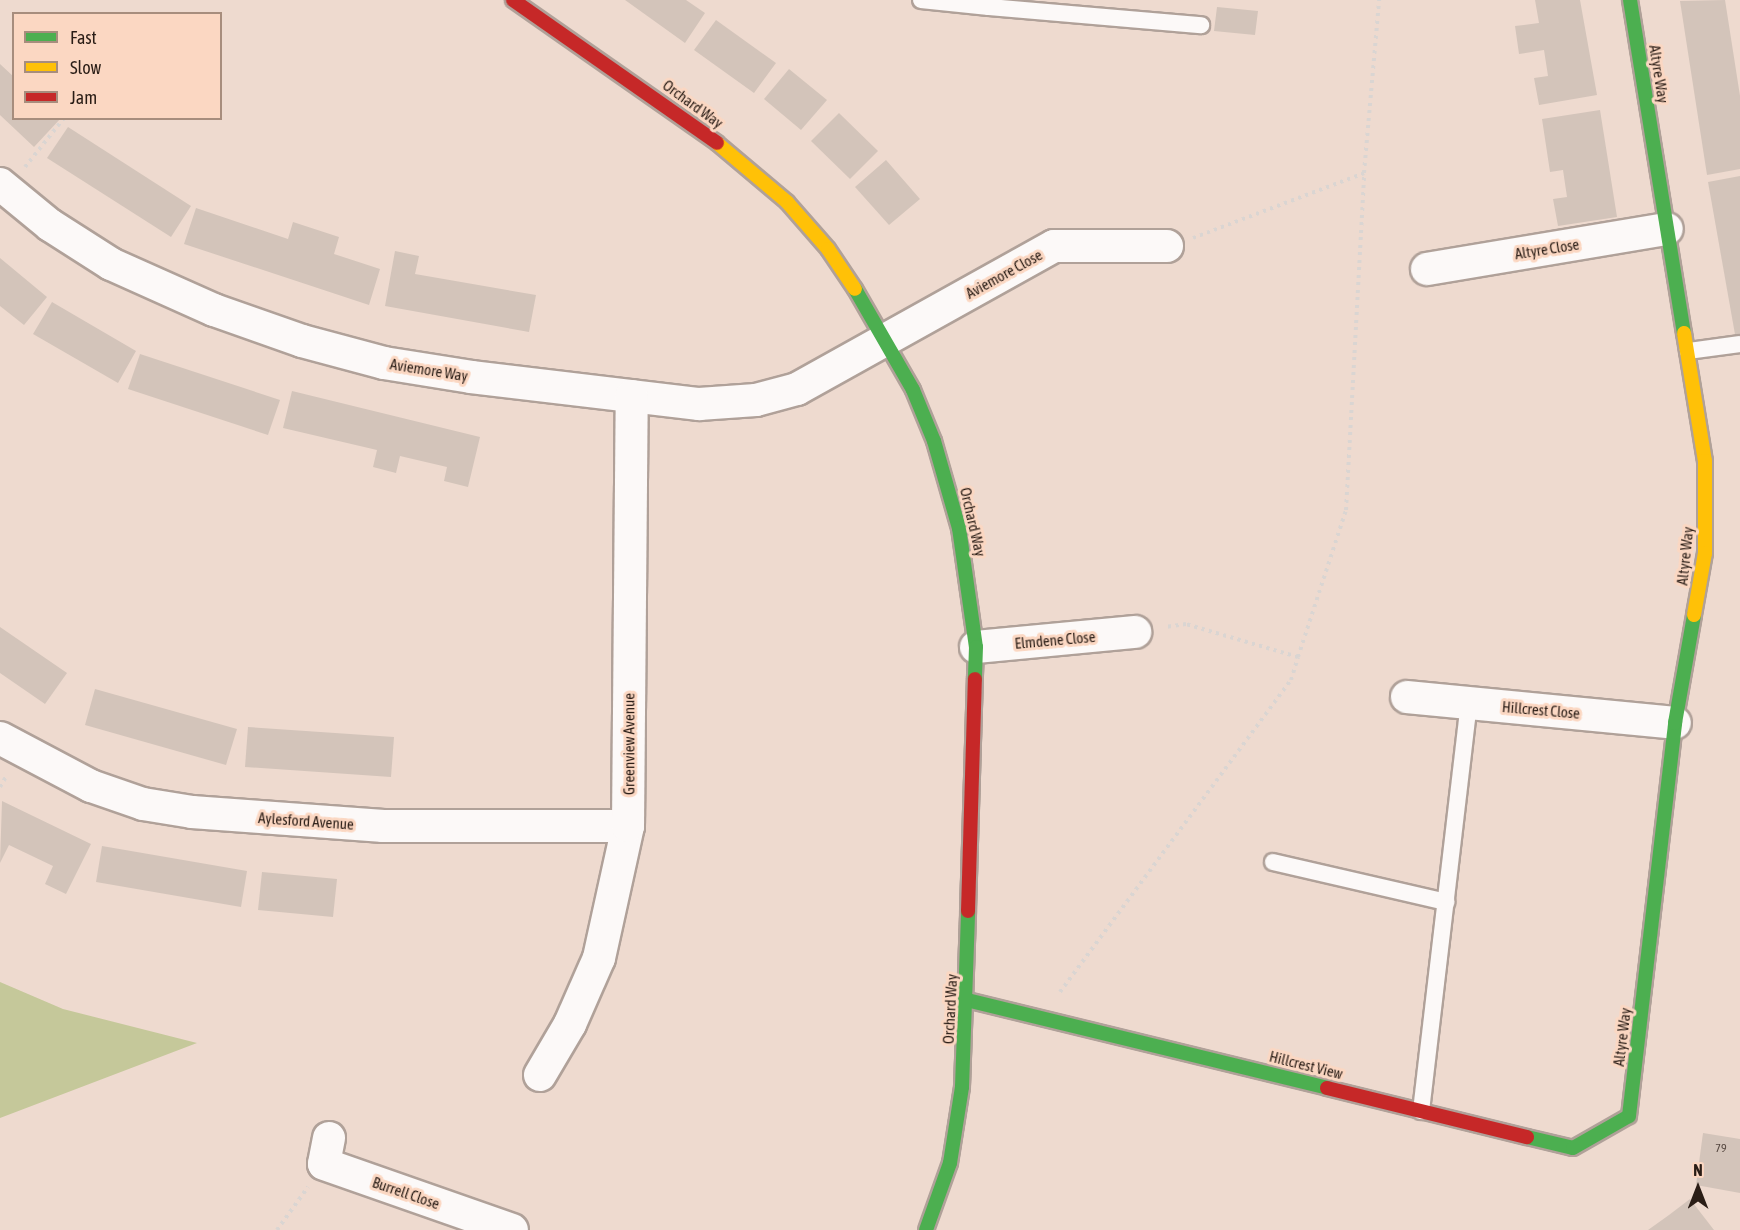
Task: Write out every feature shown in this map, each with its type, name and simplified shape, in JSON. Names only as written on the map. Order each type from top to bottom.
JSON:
[{"type":"street","name":"Orchard Way","points":[[513,0],[702,129],[771,188],[828,249],[886,339],[923,413],[947,481],[970,586],[976,647],[967,1000],[956,1138],[926,1230]]},
{"type":"street","name":"Altyre Way","points":[[1629,1116],[1675,723],[1705,553],[1705,461],[1630,0]]},
{"type":"street","name":"Aviemore Way","points":[[3,187],[50,225],[129,274],[302,341],[395,364],[699,404],[756,400],[797,389],[886,339]]},
{"type":"street","name":"Altyre Close","points":[[1427,269],[1667,229]]},
{"type":"street","name":"Aviemore Close","points":[[886,339],[1054,246],[1167,246]]},
{"type":"street","name":"Greenview Avenue","points":[[540,1075],[570,1024],[599,958],[628,826],[632,396]]},
{"type":"street","name":"Elmdene Close","points":[[976,647],[1135,632]]},
{"type":"street","name":"Hillcrest Close","points":[[1407,697],[1675,723]]},
{"type":"street","name":"Aylesford Avenue","points":[[0,738],[91,786],[143,804],[192,812],[383,826],[628,826]]},
{"type":"street","name":"Hillcrest View","points":[[967,1000],[1573,1148],[1629,1116]]},
{"type":"street","name":"Burrell Close","points":[[327,1151],[512,1230]]},
{"type":"lane","points":[[921,0],[991,4],[1201,25]]},
{"type":"lane","points":[[1688,351],[1740,344]]},
{"type":"lane","points":[[1421,1111],[1468,703]]},
{"type":"lane","points":[[1273,862],[1446,902]]},
{"type":"path","points":[[1042,1017],[1291,680],[1346,510],[1364,172],[1379,0]]},
{"type":"path","points":[[3,187],[62,120]]},
{"type":"path","points":[[1167,246],[1364,172]]},
{"type":"path","points":[[1135,632],[1186,624],[1298,657]]},
{"type":"path","points":[[277,1230],[327,1151]]},
{"type":"green space","points":[[0,982],[63,1009],[197,1043],[0,1118]]},
{"type":"building","points":[[625,0],[686,0],[705,13],[685,43]]},
{"type":"building","points":[[1535,0],[1580,0],[1597,95],[1539,105],[1534,78],[1548,76],[1544,50],[1519,54],[1515,26],[1539,23]]},
{"type":"building","points":[[1725,0],[1740,96],[1740,169],[1707,175],[1680,1]]},
{"type":"building","points":[[1217,7],[1258,11],[1255,35],[1214,31]]},
{"type":"building","points":[[716,20],[776,63],[754,93],[694,50]]},
{"type":"building","points":[[0,64],[12,75],[12,120],[59,120],[34,147],[0,115]]},
{"type":"building","points":[[789,69],[827,100],[801,130],[764,99]]},
{"type":"building","points":[[1600,110],[1617,217],[1558,226],[1553,199],[1567,197],[1563,170],[1550,172],[1542,119]]},
{"type":"building","points":[[839,113],[878,151],[850,179],[811,141]]},
{"type":"building","points":[[68,127],[191,206],[171,237],[47,158]]},
{"type":"building","points":[[886,160],[920,199],[889,225],[855,187]]},
{"type":"building","points":[[1740,176],[1740,340],[1736,340],[1708,182]]},
{"type":"building","points":[[196,208],[288,239],[293,222],[339,237],[334,254],[380,269],[369,305],[184,244]]},
{"type":"building","points":[[395,251],[419,256],[415,274],[536,295],[529,332],[385,306]]},
{"type":"building","points":[[0,258],[47,297],[24,325],[0,306]]},
{"type":"building","points":[[52,302],[136,351],[118,383],[33,334]]},
{"type":"building","points":[[140,354],[280,400],[268,435],[128,389]]},
{"type":"building","points":[[292,391],[480,437],[468,487],[444,481],[447,467],[400,456],[396,473],[373,467],[377,450],[283,428]]},
{"type":"building","points":[[0,627],[67,673],[45,704],[0,673]]},
{"type":"building","points":[[95,689],[237,729],[226,765],[85,725]]},
{"type":"building","points":[[248,727],[394,737],[391,777],[245,767]]},
{"type":"building","points":[[2,801],[91,844],[66,894],[45,884],[53,866],[9,845],[0,863]]},
{"type":"building","points":[[102,846],[247,871],[241,907],[96,882]]},
{"type":"building","points":[[262,872],[337,879],[333,917],[258,910]]},
{"type":"building","points":[[1703,1133],[1740,1139],[1740,1193],[1696,1185]]},
{"type":"building","points":[[1690,1199],[1714,1230],[1648,1230],[1669,1215]]},
{"type":"traffic: fast","points":[[1630,0],[1684,333]]},
{"type":"traffic: fast","points":[[855,289],[913,390],[934,441],[959,528],[976,647],[975,679]]},
{"type":"traffic: fast","points":[[1527,1137],[1573,1148],[1629,1116],[1675,723],[1694,615]]},
{"type":"traffic: fast","points":[[926,1230],[950,1163],[962,1087],[968,911]]},
{"type":"traffic: fast","points":[[967,1000],[1327,1088]]},
{"type":"traffic: slow","points":[[717,143],[787,202],[828,249],[855,289]]},
{"type":"traffic: slow","points":[[1684,333],[1705,461],[1705,553],[1694,615]]},
{"type":"traffic: jam","points":[[513,0],[717,143]]},
{"type":"traffic: jam","points":[[968,911],[975,679]]},
{"type":"traffic: jam","points":[[1327,1088],[1527,1137]]}]
